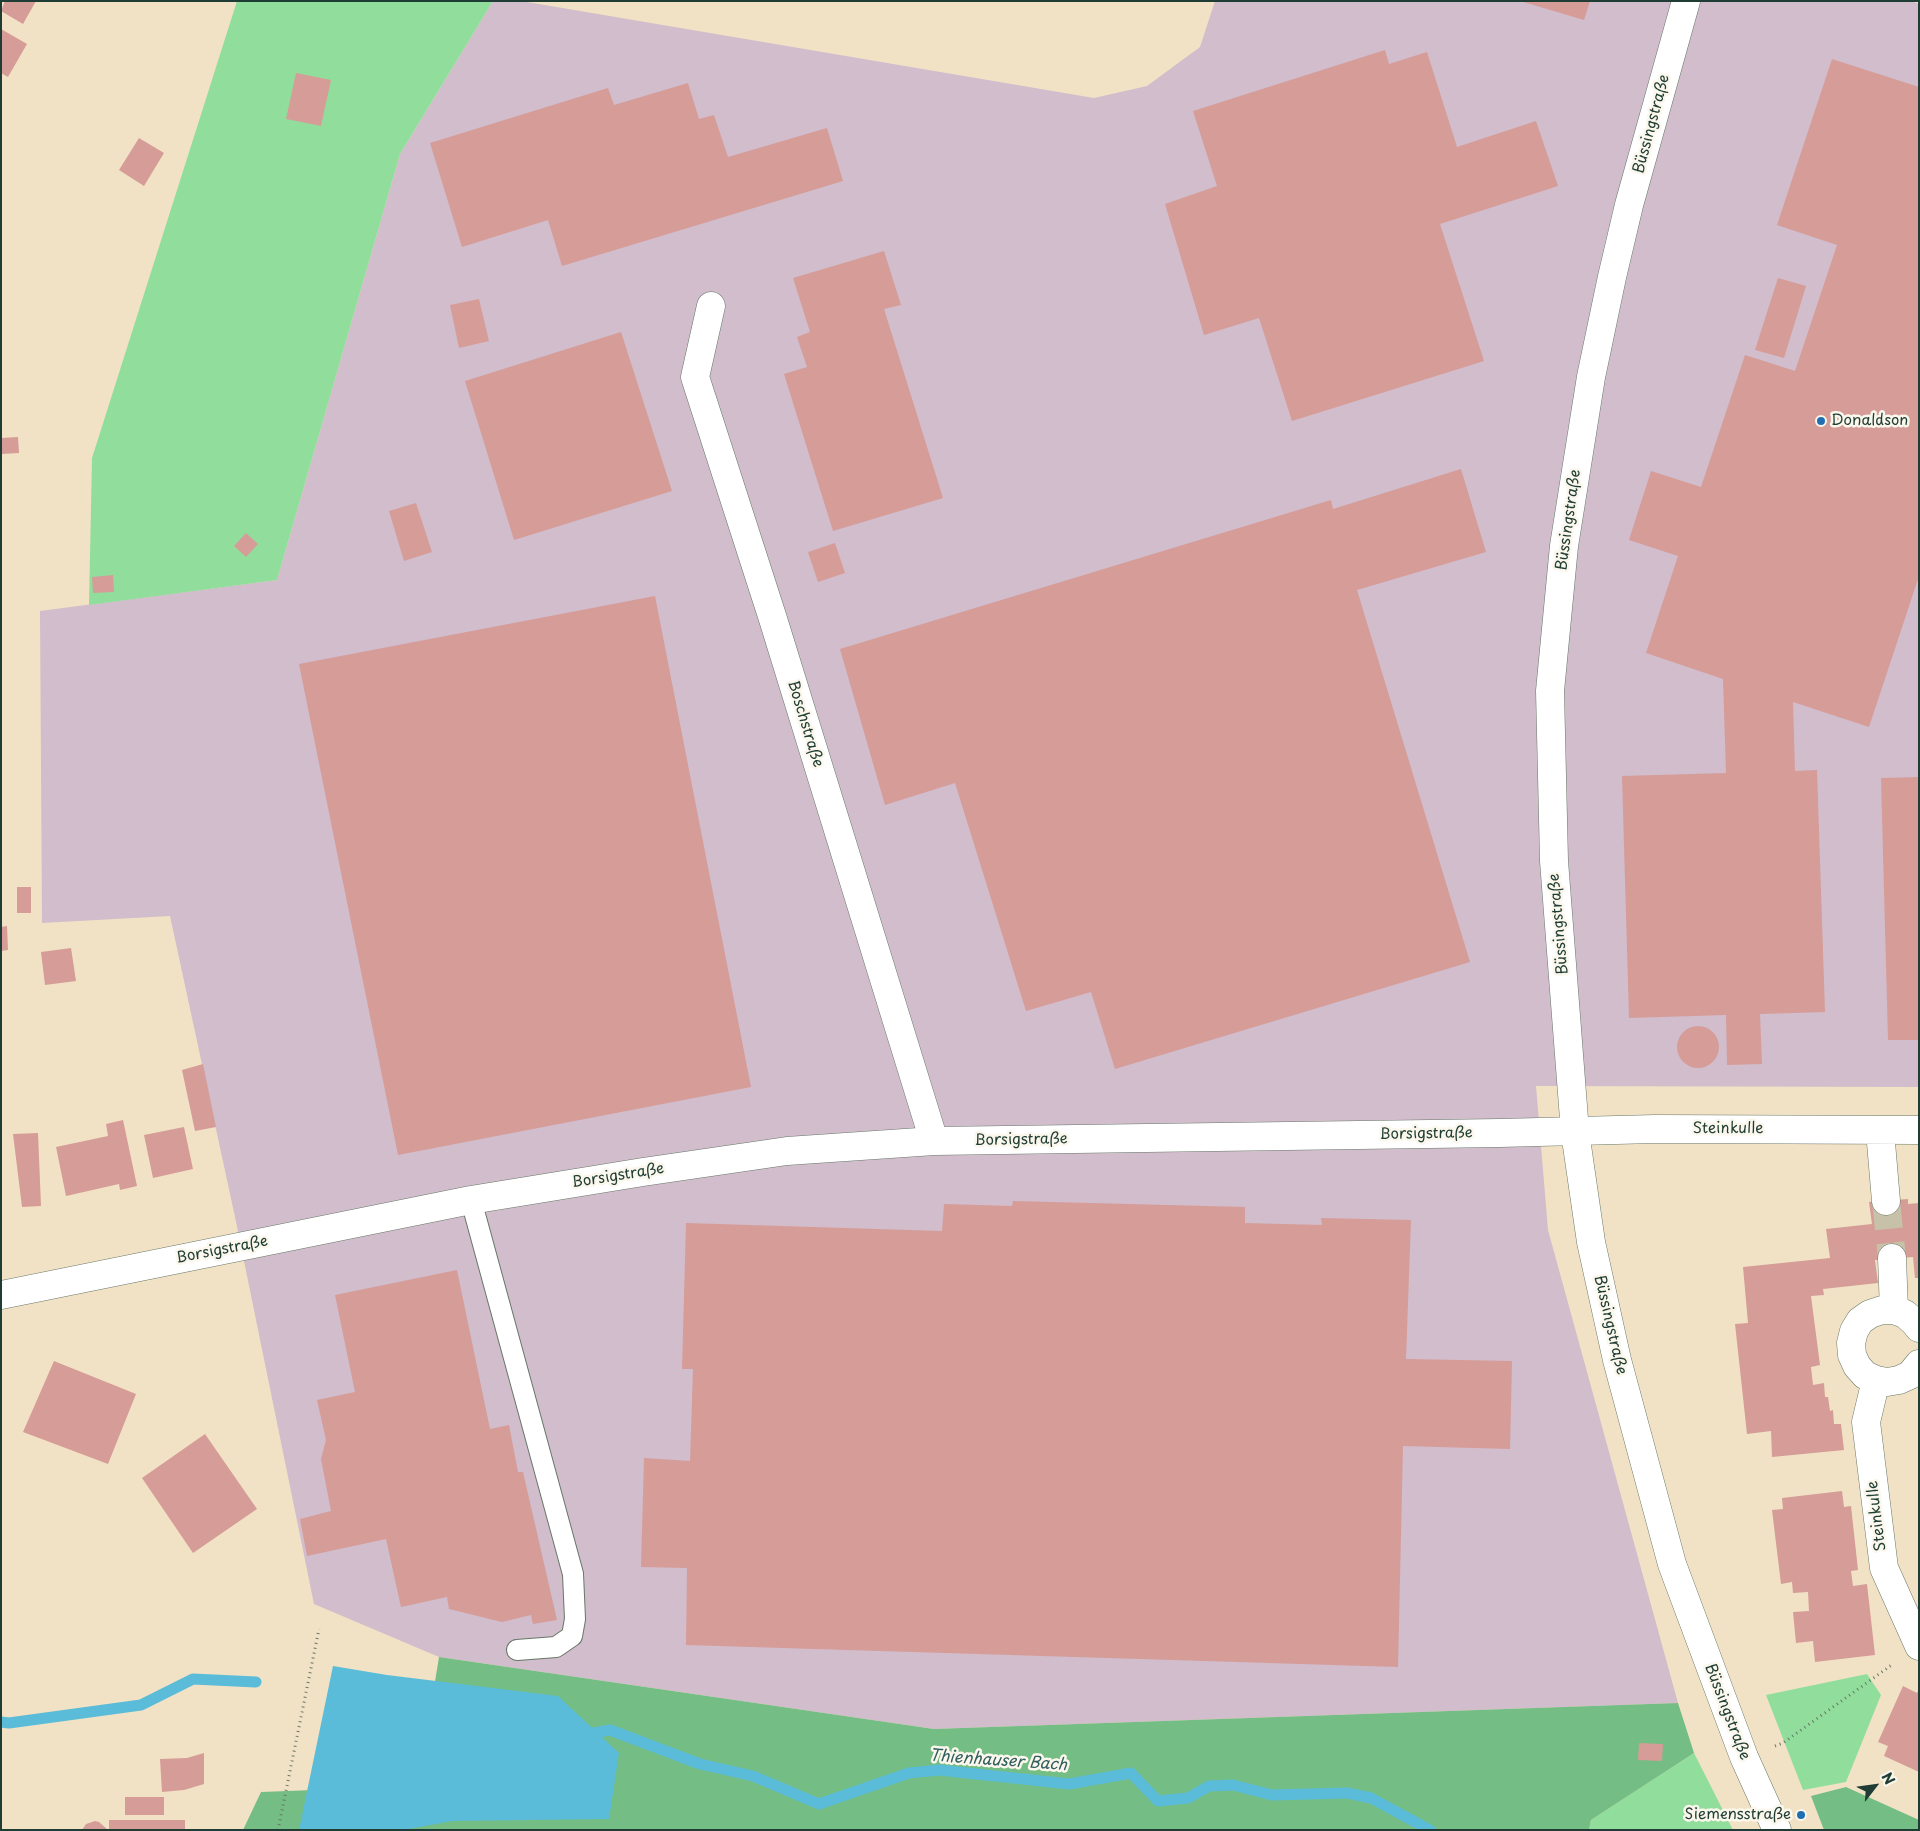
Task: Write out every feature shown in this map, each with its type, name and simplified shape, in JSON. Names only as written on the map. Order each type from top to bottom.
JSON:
[{"type":"street","name":"Büssingstraße","points":[[1686,1],[1632,196],[1612,277],[1591,377],[1563,556],[1550,691],[1554,861],[1575,1132],[1593,1251],[1618,1360],[1672,1564],[1744,1757],[1777,1830]]},
{"type":"street","name":"Boschstraße","points":[[711,306],[696,376],[934,1141]]},
{"type":"street","name":"Steinkulle","points":[[1575,1132],[1655,1129],[1919,1130]]},
{"type":"street","points":[[1880,1131],[1886,1201]]},
{"type":"street","name":"Borsigstraße","points":[[1,1295],[471,1200],[787,1151],[934,1141],[1575,1132]]},
{"type":"street","points":[[1892,1258],[1894,1310]]},
{"type":"street","points":[[1919,1328],[1905,1314],[1894,1310],[1882,1310],[1865,1317],[1854,1331],[1851,1343],[1852,1355],[1857,1366],[1865,1375],[1876,1380],[1888,1382],[1899,1380],[1910,1375],[1919,1364]]},
{"type":"street","name":"Steinkulle","points":[[1876,1380],[1866,1422],[1884,1568],[1918,1645]]},
{"type":"lane","points":[[471,1200],[573,1574],[575,1619],[572,1636],[556,1647],[517,1650]]},
{"type":"path","points":[[278,1830],[319,1629]]},
{"type":"path","points":[[1744,1757],[1783,1743],[1918,1645]]},
{"type":"shaded area","points":[[493,1],[521,1],[1094,98],[1147,86],[1200,47],[1215,1],[1911,1],[1919,4],[1919,1087],[1536,1086],[1548,1230],[1678,1703],[934,1729],[439,1657],[314,1604],[235,1217],[170,916],[42,923],[40,611],[277,580],[400,154]]},
{"type":"green space","points":[[237,1],[493,1],[400,154],[277,580],[89,605],[92,458]]},
{"type":"green space","points":[[439,1657],[934,1729],[1678,1703],[1694,1753],[1591,1820],[1589,1830],[243,1830],[261,1792],[418,1786]]},
{"type":"green space","points":[[1867,1674],[1881,1695],[1846,1782],[1803,1790],[1766,1695]]},
{"type":"green space","points":[[1694,1753],[1733,1830],[1589,1830],[1591,1820]]},
{"type":"green space","points":[[1846,1787],[1919,1820],[1919,1830],[1824,1830],[1811,1796]]},
{"type":"water","points":[[333,1666],[387,1675],[558,1696],[619,1753],[609,1819],[452,1821],[403,1830],[299,1830]]},
{"type":"building","points":[[5,1],[36,1],[23,24],[1,11]]},
{"type":"building","points":[[1520,1],[1590,1],[1584,20]]},
{"type":"building","points":[[1,29],[27,44],[8,77],[1,73]]},
{"type":"building","points":[[1385,50],[1389,64],[1427,52],[1457,147],[1536,121],[1558,186],[1440,224],[1484,361],[1292,421],[1259,318],[1204,335],[1165,204],[1217,186],[1193,111]]},
{"type":"building","name":"Donaldson","points":[[1832,59],[1919,87],[1919,576],[1869,727],[1793,702],[1795,771],[1817,770],[1825,1012],[1760,1014],[1762,1064],[1727,1065],[1726,1015],[1629,1018],[1622,776],[1726,773],[1723,679],[1646,653],[1678,556],[1629,540],[1651,471],[1701,487],[1745,355],[1795,371],[1837,245],[1777,225]]},
{"type":"building","points":[[296,73],[331,80],[321,126],[286,119]]},
{"type":"building","points":[[688,83],[699,119],[714,115],[728,157],[827,128],[843,181],[562,266],[548,220],[462,247],[430,143],[608,88],[614,105]]},
{"type":"building","points":[[139,138],[164,153],[144,186],[119,170]]},
{"type":"building","points":[[884,251],[901,305],[884,309],[943,498],[833,531],[784,374],[807,367],[797,337],[810,332],[793,278]]},
{"type":"building","points":[[1778,278],[1806,286],[1784,358],[1755,350]]},
{"type":"building","points":[[479,299],[489,341],[459,348],[450,305]]},
{"type":"building","points":[[621,332],[672,491],[514,540],[465,381]]},
{"type":"building","points":[[18,437],[19,453],[1,454],[1,438]]},
{"type":"building","points":[[1461,469],[1486,552],[1357,590],[1470,962],[1115,1069],[1091,992],[1026,1011],[955,783],[885,805],[840,649],[1331,500],[1333,509]]},
{"type":"building","points":[[416,503],[432,552],[404,561],[389,511]]},
{"type":"building","points":[[246,533],[258,544],[246,557],[234,546]]},
{"type":"building","points":[[835,543],[845,573],[818,582],[808,552]]},
{"type":"building","points":[[113,575],[114,592],[93,593],[92,577]]},
{"type":"building","points":[[655,596],[751,1087],[398,1155],[299,664]]},
{"type":"building","points":[[1919,777],[1919,1040],[1888,1040],[1881,778]]},
{"type":"building","points":[[17,887],[31,887],[31,913],[17,913]]},
{"type":"building","points":[[7,926],[8,950],[1,951],[1,927]]},
{"type":"building","points":[[71,948],[76,981],[45,985],[41,952]]},
{"type":"building","points":[[1698,1026],[1713,1032],[1719,1047],[1713,1062],[1698,1068],[1683,1062],[1677,1047],[1683,1032]]},
{"type":"building","points":[[203,1064],[216,1127],[195,1131],[182,1070]]},
{"type":"building","points":[[123,1120],[137,1186],[120,1190],[119,1184],[66,1196],[56,1147],[108,1136],[106,1124]]},
{"type":"building","points":[[184,1127],[193,1169],[153,1178],[144,1135]]},
{"type":"building","points":[[38,1133],[41,1206],[22,1207],[13,1134]]},
{"type":"building","points":[[1908,1199],[1908,1204],[1919,1203],[1919,1278],[1915,1278],[1913,1257],[1875,1260],[1878,1283],[1823,1289],[1824,1295],[1811,1296],[1820,1365],[1811,1367],[1813,1385],[1824,1383],[1825,1397],[1828,1397],[1830,1411],[1833,1410],[1834,1424],[1841,1424],[1844,1450],[1772,1457],[1771,1431],[1747,1434],[1735,1324],[1748,1323],[1743,1267],[1830,1258],[1826,1229],[1872,1224],[1869,1202]]},
{"type":"building","points":[[1013,1201],[1245,1207],[1245,1223],[1322,1225],[1321,1218],[1411,1220],[1406,1359],[1512,1361],[1510,1449],[1403,1446],[1398,1667],[686,1645],[687,1568],[641,1567],[644,1458],[690,1461],[693,1369],[682,1369],[686,1223],[942,1231],[944,1204],[1012,1206]]},
{"type":"building","points":[[457,1270],[490,1429],[509,1425],[518,1472],[523,1472],[557,1620],[533,1624],[531,1615],[502,1622],[449,1609],[447,1597],[401,1607],[386,1539],[307,1556],[300,1519],[331,1511],[321,1459],[326,1440],[317,1400],[355,1392],[335,1295]]},
{"type":"building","points":[[54,1361],[136,1394],[108,1464],[23,1432]]},
{"type":"building","points":[[205,1434],[257,1509],[193,1553],[142,1478]]},
{"type":"building","points":[[1842,1491],[1844,1507],[1851,1506],[1858,1570],[1851,1571],[1853,1586],[1867,1584],[1875,1655],[1815,1662],[1813,1641],[1796,1643],[1793,1612],[1809,1611],[1808,1592],[1793,1593],[1792,1582],[1781,1584],[1772,1510],[1783,1509],[1782,1498]]},
{"type":"building","points":[[1903,1686],[1917,1693],[1919,1689],[1919,1772],[1884,1756],[1888,1746],[1878,1742]]},
{"type":"building","points":[[1639,1743],[1663,1744],[1662,1761],[1638,1760]]},
{"type":"building","points":[[204,1753],[204,1784],[184,1790],[162,1792],[160,1759],[187,1758]]},
{"type":"building","points":[[125,1797],[164,1797],[164,1815],[125,1815]]},
{"type":"building","points":[[109,1820],[185,1820],[185,1830],[109,1830]]},
{"type":"building","points":[[95,1821],[108,1830],[82,1830],[86,1824]]},
{"type":"waterway","name":"Thienhauser Bach","points":[[1,1722],[9,1723],[141,1705],[193,1679],[256,1682]]},
{"type":"waterway","name":"Thienhauser Bach","points":[[582,1735],[610,1730],[700,1764],[753,1776],[819,1804],[909,1773],[939,1770],[1069,1784],[1131,1773],[1158,1801],[1188,1798],[1209,1786],[1233,1785],[1272,1795],[1347,1793],[1371,1798],[1430,1830]]},
{"type":"tunnel","points":[[1886,1201],[1892,1258]]},
{"type":"place","name":"Donaldson","points":[[1821,421]]},
{"type":"place","name":"Siemensstraße","points":[[1801,1815]]}]
